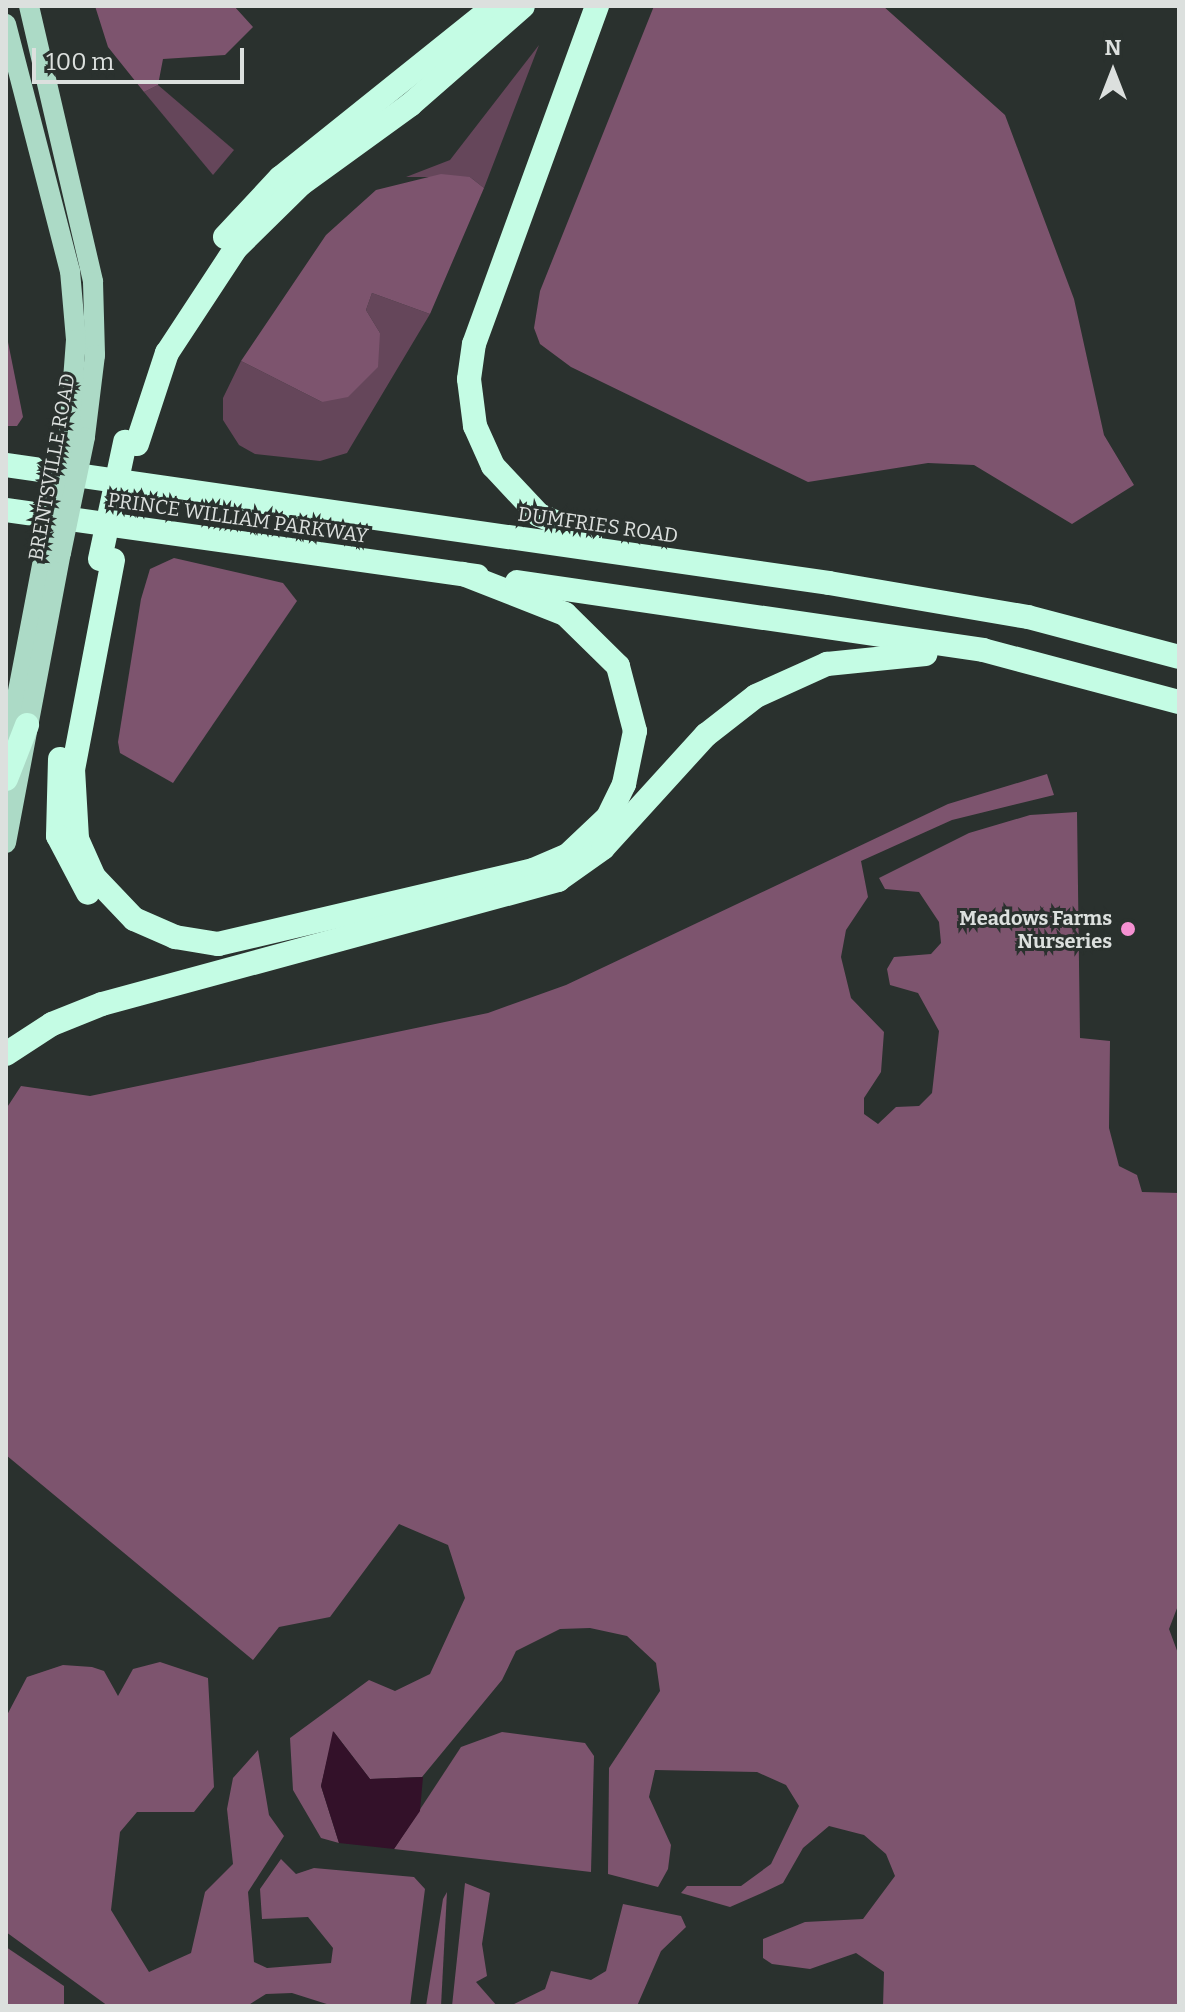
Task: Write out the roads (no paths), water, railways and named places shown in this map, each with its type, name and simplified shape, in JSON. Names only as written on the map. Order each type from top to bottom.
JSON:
[{"type":"highway","points":[[461,34],[483,6]]},
{"type":"highway","points":[[289,955],[203,958],[148,944],[109,917],[62,852],[55,781],[131,443],[164,329],[233,227],[280,178],[495,6]]},
{"type":"highway","points":[[131,443],[167,353],[236,248],[301,184],[410,105],[523,6]]},
{"type":"highway","points":[[597,6],[474,344],[471,411],[493,466],[539,515],[661,558]]},
{"type":"highway","points":[[6,459],[102,480]]},
{"type":"highway","name":"DUMFRIES ROAD","points":[[6,465],[661,558],[1028,617],[1179,657]]},
{"type":"highway","name":"PRINCE WILLIAM PARKWAY","points":[[6,510],[463,574]]},
{"type":"highway","points":[[106,560],[73,769],[77,839],[94,877],[134,919],[189,941],[218,944],[533,870],[576,850],[608,817],[624,784],[635,731],[618,666],[565,614],[463,574]]},
{"type":"highway","points":[[463,574],[942,644],[1062,670],[1179,702]]},
{"type":"highway","points":[[6,1054],[84,1011],[558,880],[603,848],[706,735],[801,673],[905,652],[1062,670]]},
{"type":"highway","points":[[6,779],[27,725]]},
{"type":"main road","name":"BRENTSVILLE ROAD","points":[[6,754],[95,355],[93,282],[29,6]]},
{"type":"main road","name":"BRENTSVILLE ROAD","points":[[6,24],[70,271],[76,350],[77,435]]},
{"type":"main road","name":"BRENTSVILLE ROAD","points":[[6,843],[53,551]]},
{"type":"place","name":"Meadows Farms Nurseries","points":[[1128,929]]}]
